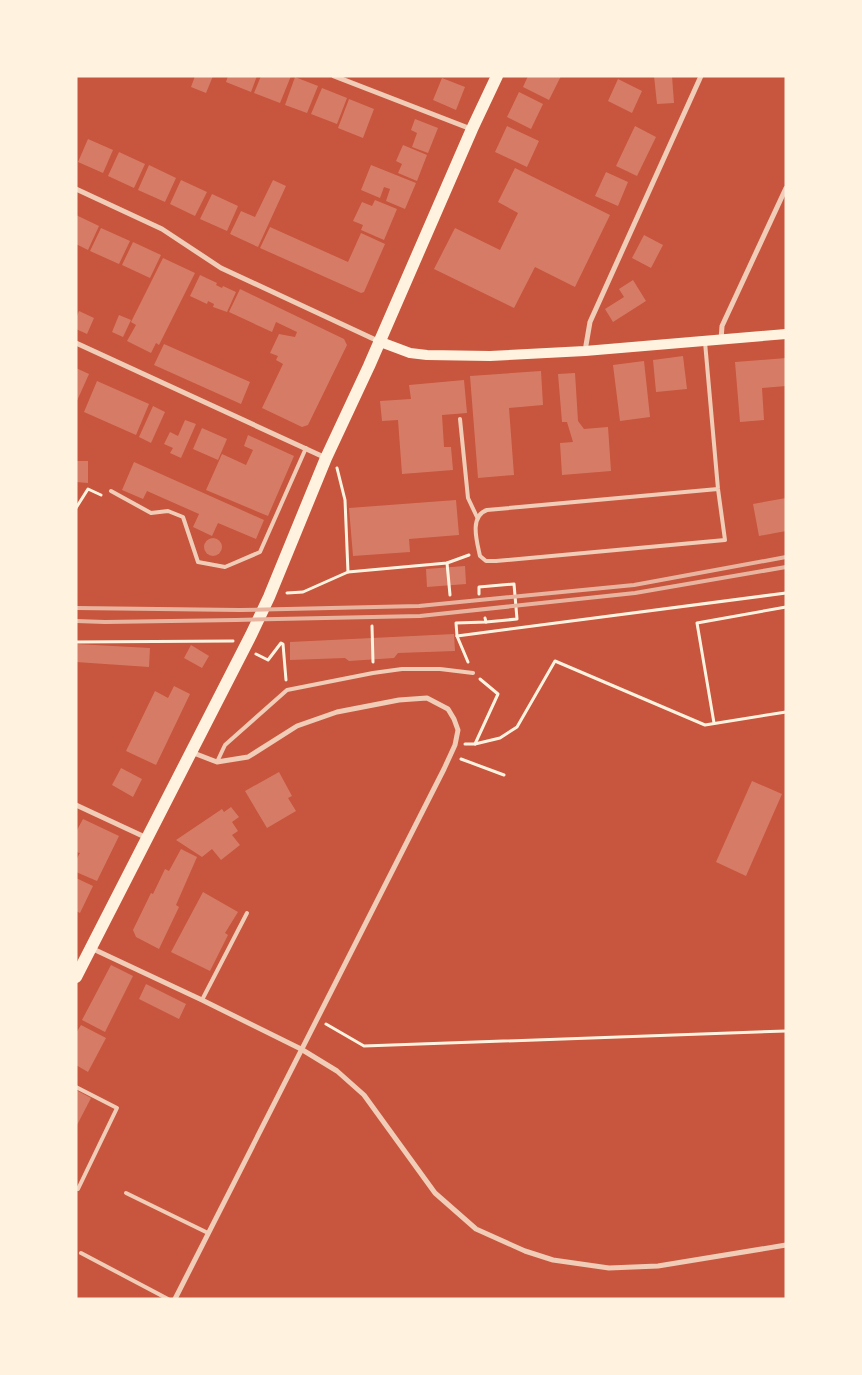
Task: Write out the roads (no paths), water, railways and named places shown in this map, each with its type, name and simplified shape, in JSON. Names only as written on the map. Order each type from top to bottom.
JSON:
[{"type":"main road","points":[[76,977],[269,597],[326,458],[369,366],[378,340],[497,76]]},
{"type":"main road","points":[[378,340],[410,353],[448,356],[490,356],[585,351],[786,334]]},
{"type":"street","points":[[334,76],[472,129]]},
{"type":"street","points":[[585,351],[590,322],[701,76]]},
{"type":"street","points":[[720,340],[722,326],[786,188]]},
{"type":"street","points":[[76,189],[162,229],[221,268],[378,340]]},
{"type":"street","points":[[76,342],[326,458]]},
{"type":"street","points":[[175,1299],[451,755],[458,730],[448,709],[427,698],[399,700],[337,712],[297,726],[248,757],[217,762],[190,752]]},
{"type":"street","points":[[76,806],[147,838]]},
{"type":"street","points":[[91,948],[301,1049],[336,1071],[364,1094],[435,1193],[476,1229],[525,1251],[553,1260],[609,1268],[658,1266],[786,1245]]},
{"type":"lane","points":[[705,342],[718,489],[725,540],[496,561],[486,561],[480,556],[476,524],[478,517],[483,511],[718,489]]},
{"type":"lane","points":[[460,419],[468,498],[478,517]]},
{"type":"lane","points":[[111,491],[151,513],[168,510],[183,517],[198,562],[225,567],[260,552],[306,448]]},
{"type":"lane","points":[[217,762],[225,745],[286,690],[402,669],[473,673]]},
{"type":"lane","points":[[202,1000],[247,914]]},
{"type":"lane","points":[[76,1087],[117,1108],[78,1190]]},
{"type":"lane","points":[[126,1194],[208,1234]]},
{"type":"lane","points":[[82,1253],[168,1299]]},
{"type":"railway","points":[[76,608],[240,610],[419,606],[634,585],[786,557]]},
{"type":"railway","points":[[76,621],[420,616],[635,593],[786,567]]}]
